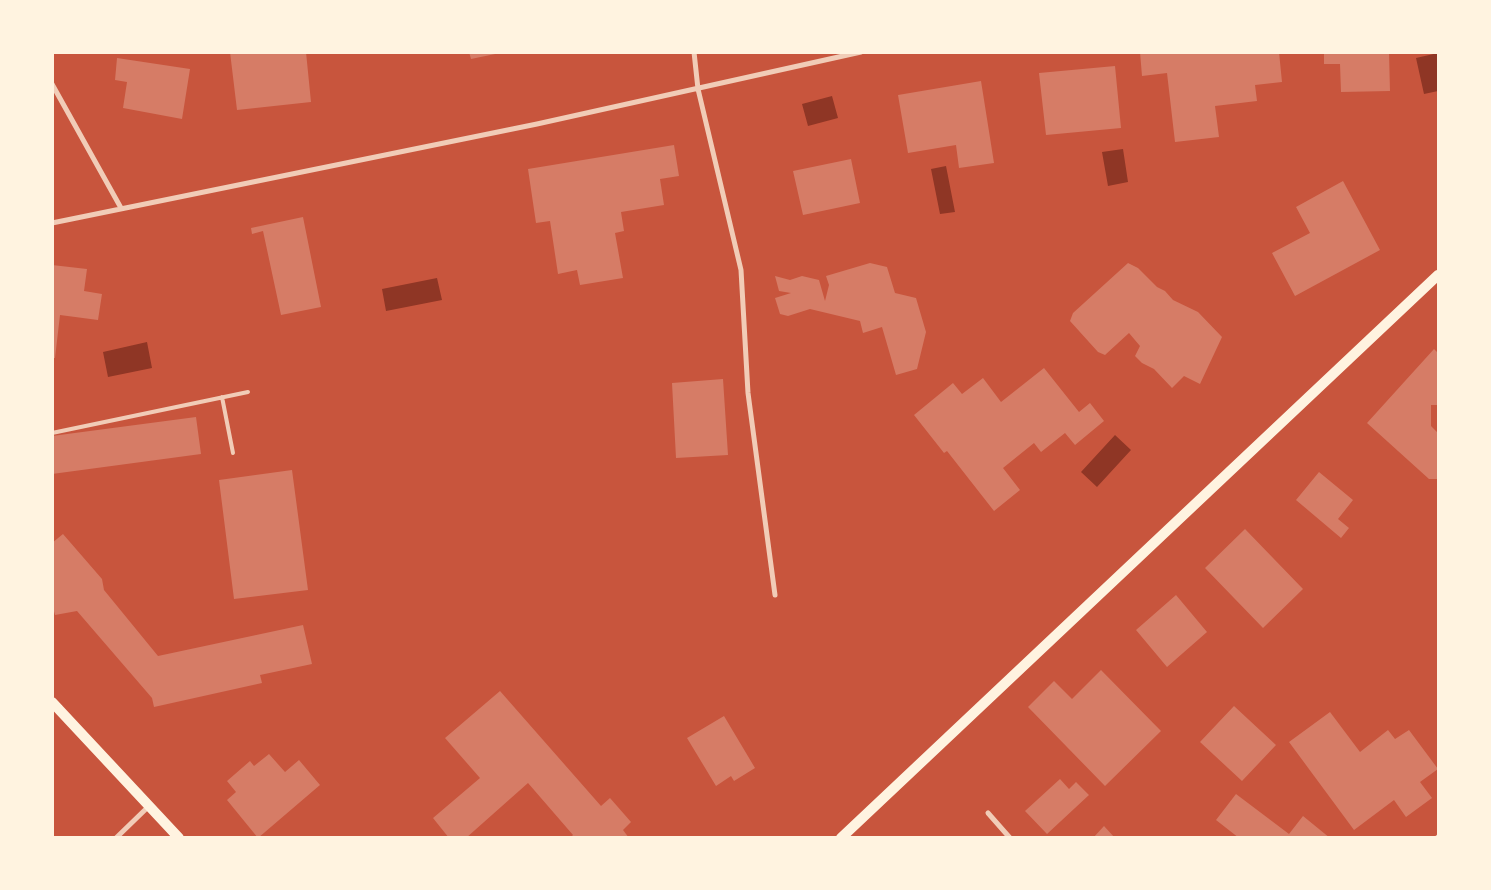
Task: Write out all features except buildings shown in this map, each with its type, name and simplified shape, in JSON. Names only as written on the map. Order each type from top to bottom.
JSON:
[{"type":"main road","points":[[841,838],[1438,275]]},
{"type":"main road","points":[[52,702],[179,838]]},
{"type":"street","points":[[694,52],[698,89],[741,270],[748,393],[775,595]]},
{"type":"street","points":[[52,223],[279,178],[698,89],[861,52]]},
{"type":"street","points":[[52,84],[121,208]]},
{"type":"street","points":[[116,838],[149,806]]},
{"type":"street","points":[[988,813],[1010,838]]},
{"type":"lane","points":[[52,433],[248,392]]},
{"type":"lane","points":[[222,397],[233,452]]},
{"type":"shaded area","points":[[1438,53],[1438,91],[1424,94],[1416,58]]},
{"type":"shaded area","points":[[832,96],[838,118],[808,126],[802,104]]},
{"type":"shaded area","points":[[1123,149],[1128,182],[1108,186],[1102,152]]},
{"type":"shaded area","points":[[946,166],[955,212],[940,214],[931,169]]},
{"type":"shaded area","points":[[437,278],[442,300],[386,311],[382,289]]},
{"type":"shaded area","points":[[147,342],[152,368],[108,377],[103,352]]},
{"type":"shaded area","points":[[1115,435],[1131,450],[1097,487],[1081,472]]}]
